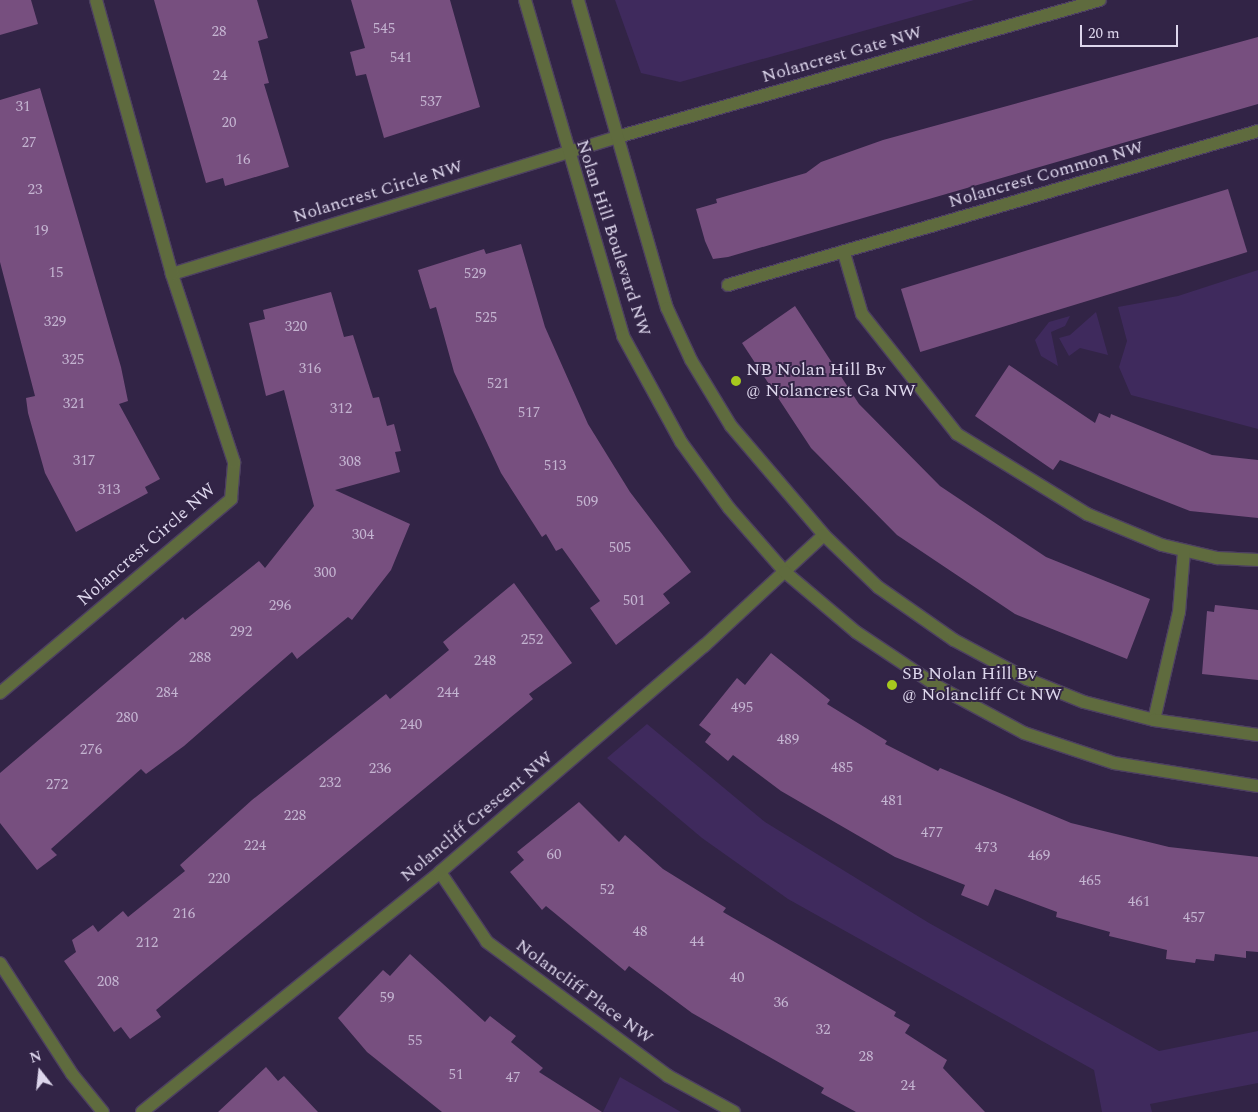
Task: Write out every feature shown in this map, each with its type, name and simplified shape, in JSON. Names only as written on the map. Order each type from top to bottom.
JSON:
[{"type":"street","name":"Nolancrest Circle NW","points":[[0,693],[231,498],[234,462],[172,274],[96,0]]},
{"type":"street","name":"Nolan Hill Boulevard NW","points":[[525,0],[566,152],[623,336],[646,384],[729,508],[785,572],[856,632],[929,680],[1024,732],[1114,763],[1258,786]]},
{"type":"street","name":"Nolan Hill Boulevard NW","points":[[578,0],[667,308],[691,360],[731,426],[824,535],[878,587],[954,640],[1026,679],[1084,702],[1154,720],[1258,734]]},
{"type":"street","name":"Nolancrest Gate NW","points":[[594,144],[1100,0]]},
{"type":"street","name":"Nolancrest Common NW","points":[[728,285],[844,253],[1258,131]]},
{"type":"street","name":"Nolancrest Circle NW","points":[[172,274],[594,144]]},
{"type":"street","points":[[844,253],[862,314],[957,434],[1086,514],[1184,550],[1258,560]]},
{"type":"street","name":"Nolancliff Crescent NW","points":[[142,1112],[440,872],[785,572],[824,535]]},
{"type":"street","points":[[1154,720],[1179,612],[1184,550]]},
{"type":"street","name":"Nolancliff Place NW","points":[[440,872],[487,942],[668,1076],[734,1112]]},
{"type":"street","points":[[0,963],[72,1074],[103,1112]]},
{"type":"shaded area","points":[[615,0],[974,0],[680,82],[641,73]]},
{"type":"shaded area","points":[[1258,270],[1258,429],[1131,395],[1119,367],[1127,341],[1118,307],[1178,296]]},
{"type":"shaded area","points":[[1096,312],[1108,355],[1080,348],[1069,356],[1059,338],[1070,335]]},
{"type":"shaded area","points":[[1070,316],[1065,326],[1051,332],[1058,366],[1041,356],[1035,340],[1049,322]]},
{"type":"shaded area","points":[[647,724],[765,822],[929,923],[1159,1051],[1258,1031],[1258,1083],[1150,1104],[1152,1112],[1102,1112],[1094,1070],[788,899],[702,838],[607,758]]},
{"type":"shaded area","points":[[620,1077],[681,1112],[603,1112]]},
{"type":"building","points":[[0,0],[31,0],[38,24],[0,35]]},
{"type":"building","points":[[154,0],[257,0],[268,38],[258,41],[269,83],[264,84],[289,167],[225,186],[223,178],[206,183]]},
{"type":"building","points":[[351,0],[450,0],[480,107],[384,138],[366,74],[356,76],[350,52],[365,48]]},
{"type":"building","points":[[1258,37],[1258,104],[728,257],[713,259],[705,241],[696,209],[717,203],[716,199],[806,173],[821,162],[883,140]]},
{"type":"building","points":[[40,88],[121,367],[128,401],[119,404],[160,479],[145,487],[148,493],[76,532],[45,473],[28,413],[26,398],[35,396],[0,262],[0,100]]},
{"type":"building","points":[[1228,189],[1247,252],[920,352],[901,289]]},
{"type":"building","points":[[521,244],[545,327],[588,424],[630,492],[691,572],[663,594],[670,603],[616,645],[590,608],[600,601],[562,548],[556,551],[546,534],[542,537],[501,473],[454,372],[436,307],[430,309],[418,270],[484,249],[486,254]]},
{"type":"building","points":[[331,292],[344,337],[353,335],[373,398],[379,397],[387,426],[394,424],[401,451],[395,452],[400,472],[335,490],[410,524],[391,570],[352,620],[348,617],[297,659],[292,652],[184,746],[146,774],[141,769],[51,849],[57,855],[37,870],[0,823],[0,773],[183,617],[185,620],[259,561],[265,568],[314,506],[284,390],[266,396],[249,323],[265,319],[263,310]]},
{"type":"building","points":[[795,306],[859,404],[940,486],[1046,557],[1150,599],[1127,659],[1015,614],[897,535],[811,448],[742,343]]},
{"type":"building","points":[[1009,365],[1095,423],[1099,413],[1110,418],[1111,414],[1212,455],[1258,460],[1258,518],[1190,511],[1060,460],[1053,470],[975,416]]},
{"type":"building","points":[[514,583],[572,663],[529,694],[533,699],[156,1010],[161,1017],[130,1039],[121,1027],[114,1032],[64,961],[76,952],[72,940],[93,925],[98,932],[123,911],[128,917],[185,871],[180,865],[252,800],[386,694],[390,699],[449,650],[443,642]]},
{"type":"building","points":[[1215,605],[1258,610],[1258,680],[1202,674],[1207,611],[1214,612]]},
{"type":"building","points":[[771,653],[830,700],[827,704],[887,741],[885,744],[938,771],[940,768],[1071,823],[1169,847],[1258,857],[1258,952],[1246,951],[1246,958],[1215,954],[1214,961],[1196,959],[1195,963],[1166,959],[1167,950],[1109,936],[1110,932],[1056,917],[1057,912],[995,889],[988,906],[961,895],[965,885],[895,857],[781,791],[733,755],[728,761],[705,742],[711,734],[699,725],[737,678],[745,685]]},
{"type":"building","points":[[579,802],[619,842],[625,835],[663,869],[726,908],[723,912],[896,1012],[894,1016],[910,1025],[905,1033],[947,1060],[943,1068],[985,1112],[856,1112],[821,1093],[824,1088],[692,1013],[629,966],[625,971],[546,906],[542,910],[510,872],[524,860],[517,852]]},
{"type":"building","points":[[410,954],[485,1022],[490,1016],[516,1036],[511,1042],[543,1068],[539,1072],[602,1112],[442,1112],[367,1052],[338,1018],[383,970],[390,976]]},
{"type":"building","points":[[266,1067],[278,1081],[284,1076],[318,1112],[218,1112]]},
{"type":"place","name":"NB Nolan Hill Bv @ Nolancrest Ga NW","points":[[736,381]]},
{"type":"place","name":"SB Nolan Hill Bv @ Nolancliff Ct NW","points":[[892,685]]}]
